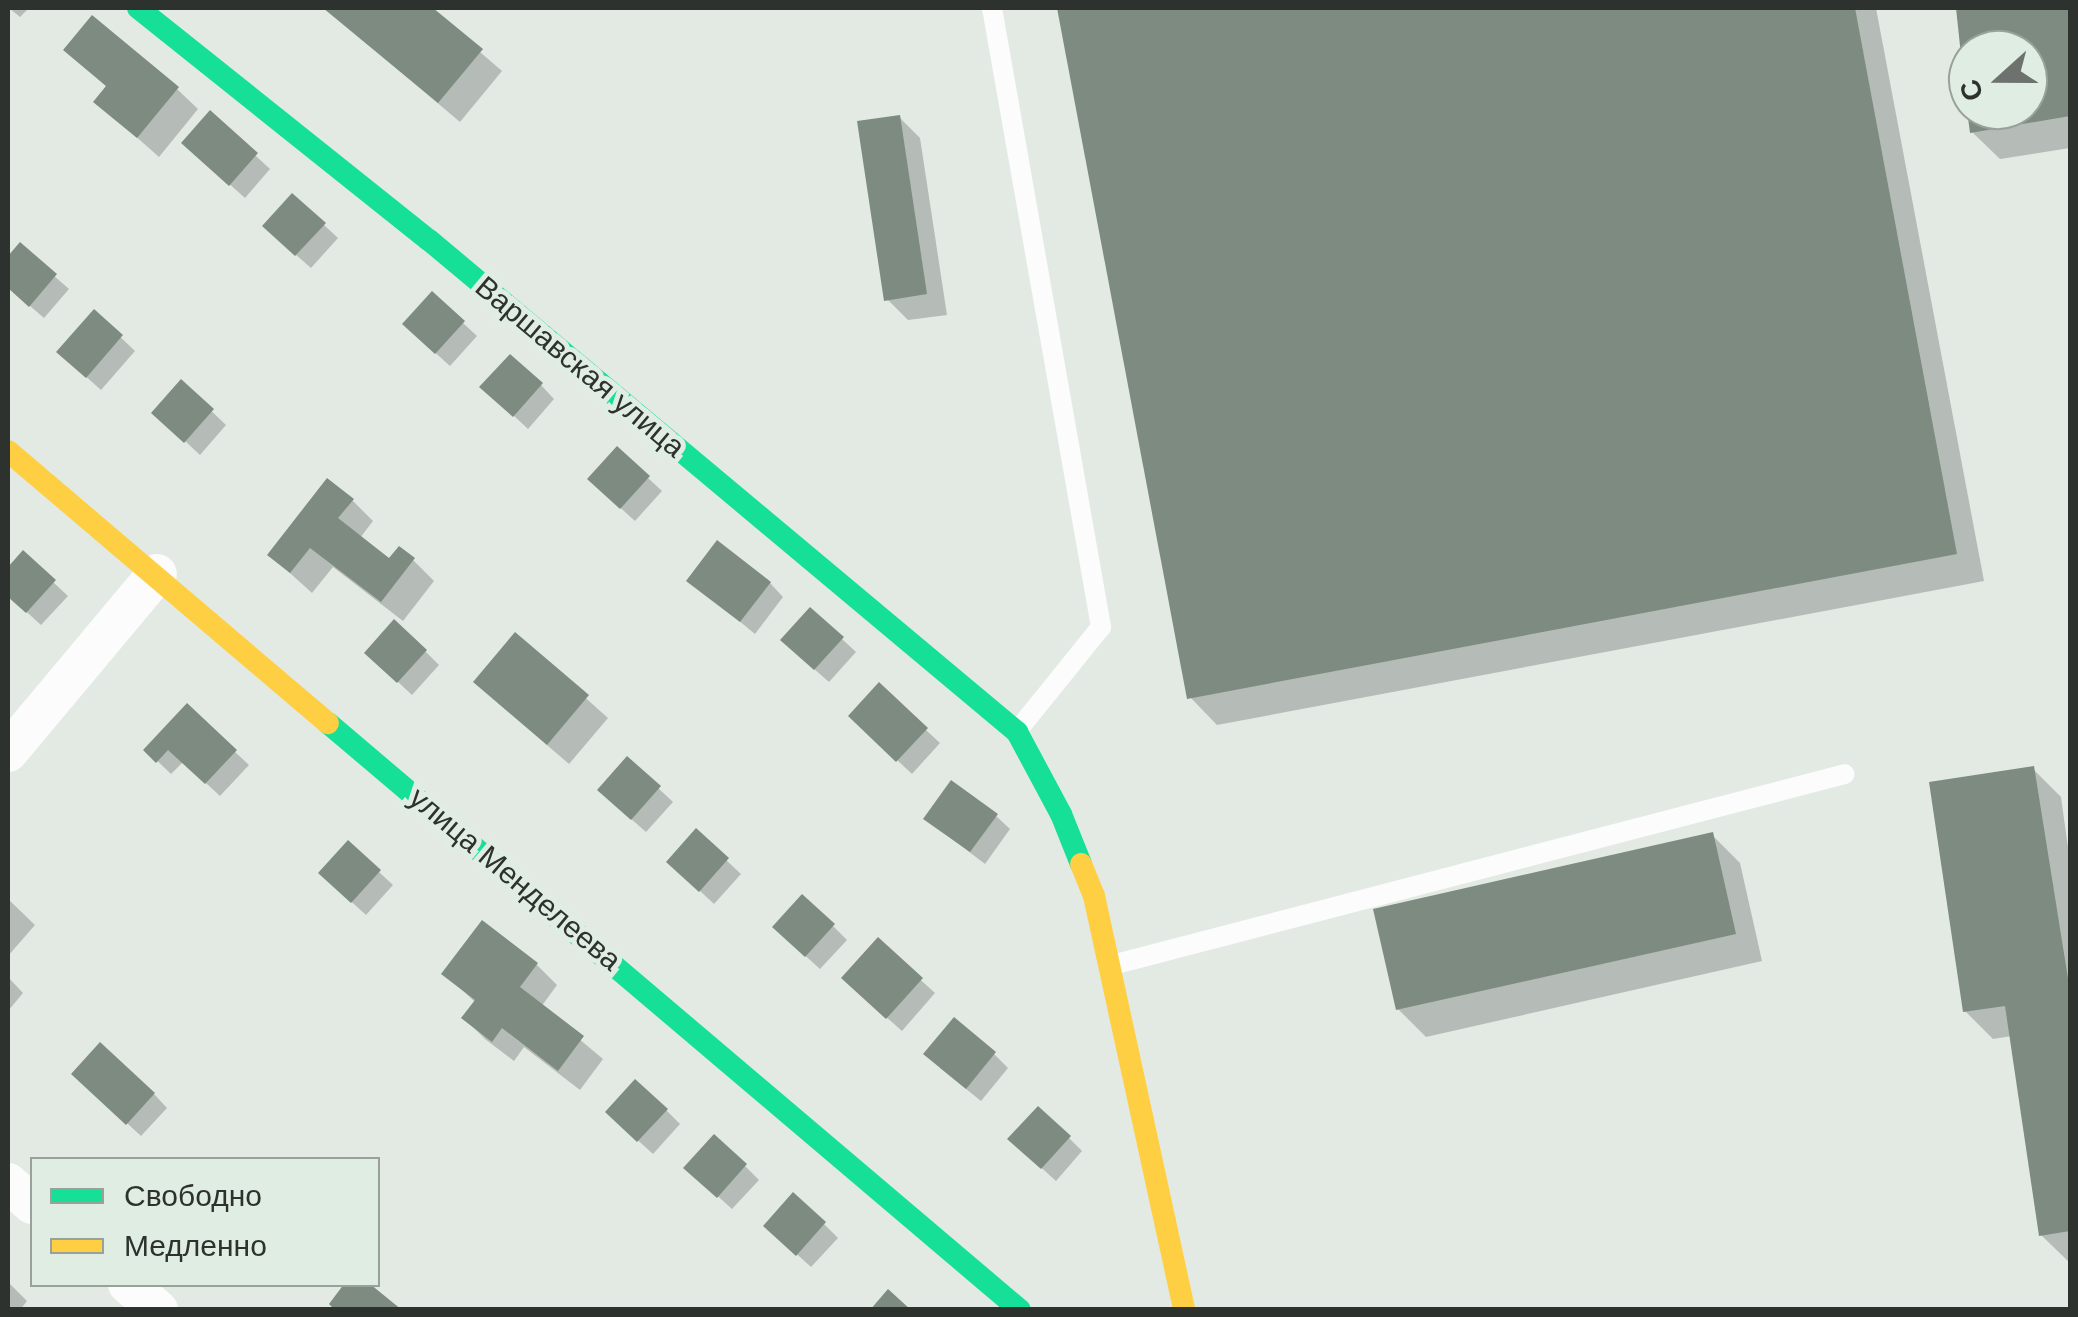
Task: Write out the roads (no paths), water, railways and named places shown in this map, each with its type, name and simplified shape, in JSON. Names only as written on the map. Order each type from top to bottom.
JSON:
[{"type":"main road","name":"Варшавская улица","points":[[138,8],[444,253],[1017,732]]},
{"type":"main road","name":"улица Менделеева","points":[[8,450],[1020,1310]]},
{"type":"main road","points":[[1017,732],[1061,814],[1094,896],[1184,1310]]},
{"type":"street","points":[[8,752],[157,574]]},
{"type":"street","points":[[8,1183],[30,1202]]},
{"type":"street","points":[[131,1287],[158,1310]]},
{"type":"lane","points":[[992,8],[1102,627],[1017,732]]},
{"type":"lane","points":[[1112,965],[1845,774]]}]
